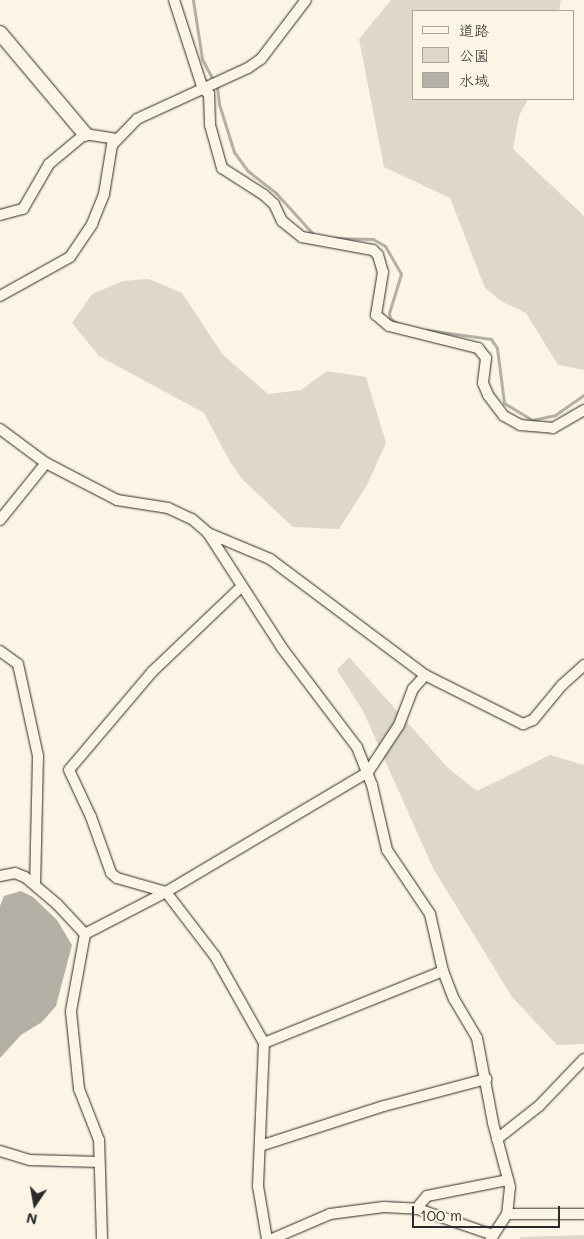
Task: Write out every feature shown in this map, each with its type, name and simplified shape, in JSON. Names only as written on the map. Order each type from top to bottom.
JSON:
[{"type":"street","points":[[174,0],[203,89],[209,94],[210,125],[222,168],[264,195],[274,204],[282,221],[302,237],[364,246],[378,255],[383,272],[376,314],[381,320],[405,331],[478,348],[486,358],[483,382],[496,411],[520,425],[553,428],[584,410]]},
{"type":"street","points":[[0,296],[70,257],[92,224],[104,194],[112,145],[117,139],[137,120],[261,59],[306,0]]},
{"type":"street","points":[[0,33],[85,134],[117,139]]},
{"type":"street","points":[[0,215],[22,209],[49,164],[85,134]]},
{"type":"street","points":[[0,429],[46,463],[117,500],[168,508],[192,519],[208,533],[282,648],[357,747],[368,772],[387,850],[430,914],[443,971],[454,999],[476,1038],[497,1139],[508,1180],[508,1214],[492,1237],[416,1209],[384,1207],[330,1214],[272,1239]]},
{"type":"street","points":[[0,520],[46,463]]},
{"type":"street","points":[[208,533],[270,559],[425,674],[523,724],[533,720],[562,685],[584,665]]},
{"type":"street","points":[[241,587],[152,672],[69,770],[91,817],[111,873],[117,878],[166,892],[215,956],[264,1042],[258,1186],[267,1239]]},
{"type":"street","points":[[0,651],[18,664],[38,756],[34,884]]},
{"type":"street","points":[[85,934],[166,892],[368,772],[399,725],[413,689],[425,674]]},
{"type":"street","points":[[0,876],[15,873],[34,884],[85,934]]},
{"type":"street","points":[[85,934],[71,1010],[80,1089],[99,1140],[102,1239]]},
{"type":"street","points":[[264,1042],[443,971]]},
{"type":"street","points":[[497,1139],[539,1106],[584,1059]]},
{"type":"street","points":[[260,1146],[384,1106],[486,1080]]},
{"type":"street","points":[[0,1151],[30,1160],[99,1162]]},
{"type":"street","points":[[416,1209],[427,1196],[508,1180]]},
{"type":"street","points":[[508,1214],[584,1214]]},
{"type":"green space","points":[[391,0],[561,0],[559,10],[412,10],[412,100],[527,100],[519,116],[513,149],[584,216],[584,370],[558,365],[526,313],[501,301],[485,288],[450,198],[384,167],[359,39]]},
{"type":"green space","points":[[149,279],[182,293],[223,355],[268,394],[301,390],[327,371],[366,377],[386,443],[367,485],[339,529],[293,527],[243,480],[230,462],[204,413],[99,356],[72,323],[92,294],[123,281]]},
{"type":"green space","points":[[349,657],[448,768],[477,791],[550,755],[584,765],[584,1044],[557,1045],[512,997],[433,868],[363,711],[337,670]]},
{"type":"green space","points":[[584,1235],[584,1239],[519,1239],[521,1237]]},
{"type":"water","points":[[21,891],[33,897],[57,920],[72,945],[56,1006],[42,1022],[21,1035],[0,1058],[0,906],[4,896]]},
{"type":"waterway","points":[[193,0],[202,59],[217,87],[219,104],[234,152],[248,171],[276,193],[313,234]]},
{"type":"waterway","points":[[331,238],[373,239],[385,246],[401,274],[389,313],[390,318],[399,325]]},
{"type":"waterway","points":[[427,330],[491,339],[497,348],[504,403],[532,420],[555,415],[584,395]]}]
